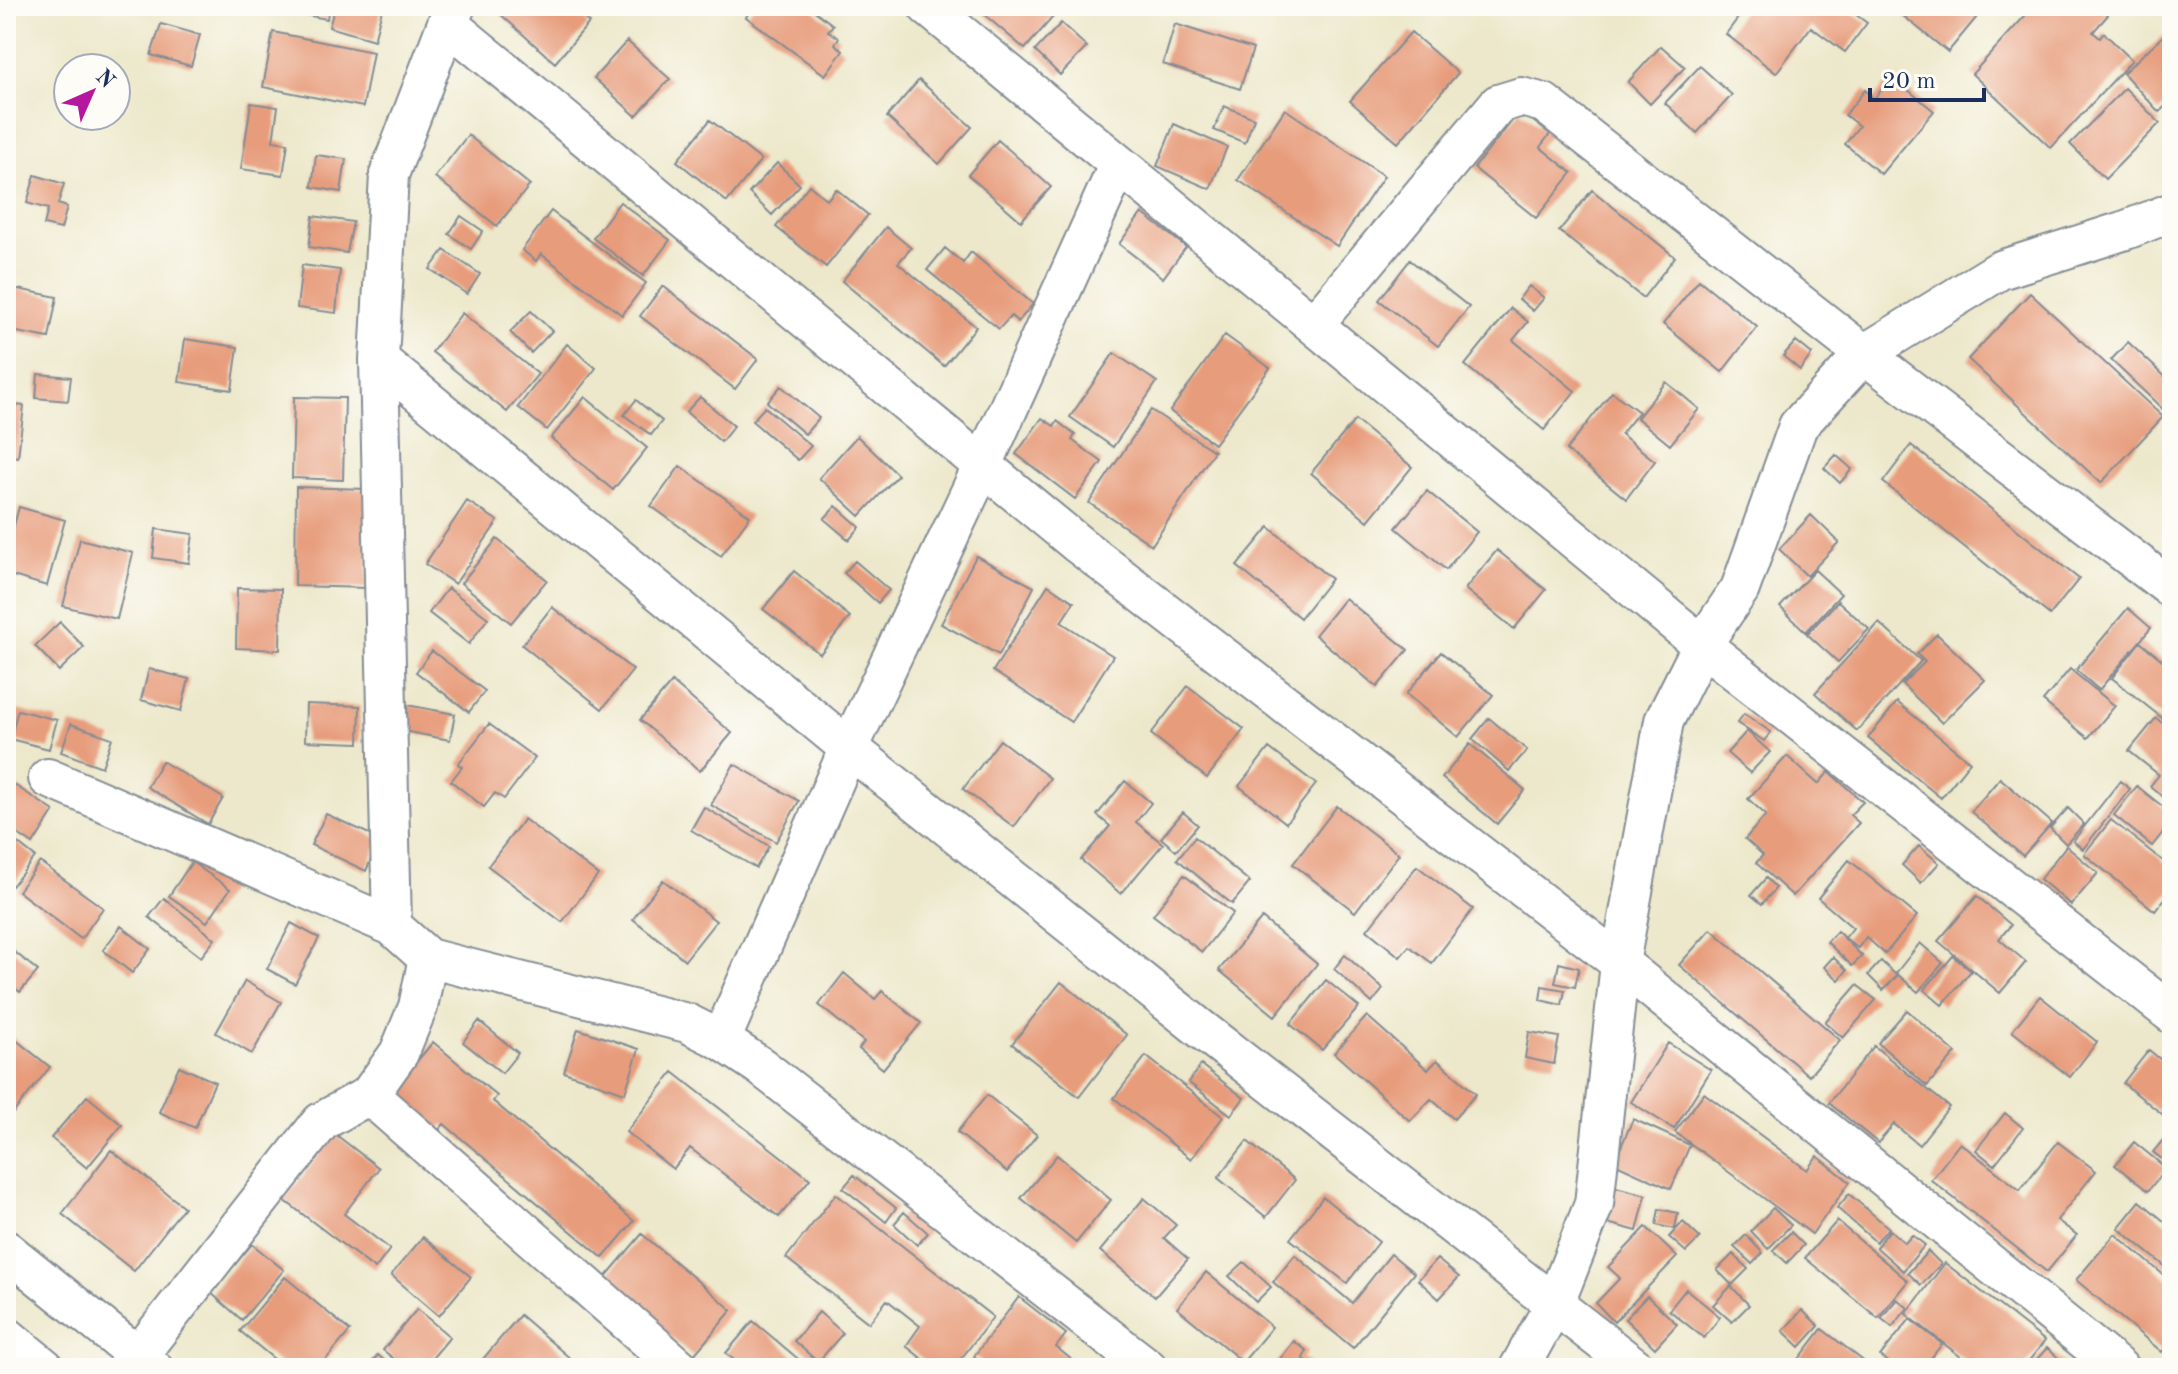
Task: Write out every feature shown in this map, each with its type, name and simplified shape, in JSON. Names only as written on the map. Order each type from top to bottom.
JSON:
[{"type":"street","points":[[927,6],[1702,645],[2172,1014]]},
{"type":"street","points":[[392,926],[379,360],[389,175],[451,14],[982,467],[1620,963],[2119,1368]]},
{"type":"street","points":[[1315,323],[1498,104],[1521,97],[1544,103],[1864,354],[2172,589]]},
{"type":"street","points":[[721,1040],[849,748],[982,467],[1118,166]]},
{"type":"street","points":[[1519,1368],[1555,1303],[1594,1204],[1620,963],[1664,721],[1702,645],[1740,589],[1798,426],[1864,354],[2000,270],[2172,212]]},
{"type":"street","points":[[2126,230],[2172,234]]},
{"type":"street","points":[[379,360],[849,748],[1201,1029],[1636,1368]]},
{"type":"street","points":[[48,778],[392,926],[428,958],[687,1023],[721,1040],[773,1076],[1148,1368]]},
{"type":"street","points":[[6,1250],[146,1362],[321,1122],[369,1095],[399,1053],[418,1007],[428,958]]},
{"type":"street","points":[[369,1095],[680,1368]]},
{"type":"street","points":[[6,1336],[45,1368]]},
{"type":"building","points":[[258,6],[329,6],[327,19]]},
{"type":"building","points":[[335,6],[383,6],[374,40],[329,27]]},
{"type":"building","points":[[503,6],[570,6],[589,23],[555,63],[498,12]]},
{"type":"building","points":[[754,6],[808,6],[833,25],[828,31],[839,38],[835,44],[843,51],[825,75],[746,17]]},
{"type":"building","points":[[974,6],[1056,6],[1060,9],[1025,49]]},
{"type":"building","points":[[1177,6],[1235,6],[1234,15],[1176,10]]},
{"type":"building","points":[[1747,6],[1844,6],[1867,23],[1845,52],[1811,27],[1776,73],[1726,34]]},
{"type":"building","points":[[1891,6],[1986,6],[1948,52]]},
{"type":"building","points":[[2034,6],[2099,6],[2108,15],[2093,32],[2100,38],[2104,33],[2132,60],[2051,148],[1972,74]]},
{"type":"building","points":[[1061,23],[1087,47],[1060,75],[1035,51]]},
{"type":"building","points":[[161,24],[200,35],[191,66],[151,55]]},
{"type":"building","points":[[1175,24],[1253,49],[1240,89],[1163,64]]},
{"type":"building","points":[[273,32],[373,52],[363,107],[263,87]]},
{"type":"building","points":[[1411,32],[1458,73],[1398,143],[1350,101]]},
{"type":"building","points":[[2163,36],[2172,46],[2172,100],[2159,112],[2123,73]]},
{"type":"building","points":[[627,41],[670,79],[636,116],[594,78]]},
{"type":"building","points":[[1661,46],[1685,67],[1650,104],[1628,82]]},
{"type":"building","points":[[1700,66],[1732,95],[1697,133],[1665,103]]},
{"type":"building","points":[[1892,77],[1934,111],[1881,174],[1845,144],[1859,126],[1845,115],[1865,90],[1874,99]]},
{"type":"building","points":[[919,80],[972,127],[939,164],[887,117]]},
{"type":"building","points":[[2125,88],[2160,123],[2105,179],[2070,144]]},
{"type":"building","points":[[251,103],[278,107],[273,141],[288,143],[283,175],[241,169]]},
{"type":"building","points":[[1224,106],[1254,118],[1245,143],[1214,130]]},
{"type":"building","points":[[1285,109],[1384,176],[1337,246],[1238,180]]},
{"type":"building","points":[[1520,111],[1550,134],[1540,147],[1572,173],[1536,218],[1474,168]]},
{"type":"building","points":[[710,120],[761,160],[727,202],[677,161]]},
{"type":"building","points":[[1174,124],[1227,147],[1210,189],[1157,166]]},
{"type":"building","points":[[468,135],[530,185],[497,226],[435,177]]},
{"type":"building","points":[[998,140],[1051,187],[1021,221],[968,175]]},
{"type":"building","points":[[316,155],[346,159],[341,192],[312,187]]},
{"type":"building","points":[[777,163],[800,185],[772,215],[749,193]]},
{"type":"building","points":[[35,175],[64,184],[58,204],[67,207],[61,229],[44,225],[48,209],[27,203]]},
{"type":"building","points":[[809,185],[827,200],[836,189],[868,215],[826,267],[776,227]]},
{"type":"building","points":[[1592,190],[1675,257],[1643,298],[1559,231]]},
{"type":"building","points":[[620,202],[670,240],[643,276],[593,238]]},
{"type":"building","points":[[551,211],[646,283],[622,315],[541,254],[536,261],[522,250]]},
{"type":"building","points":[[1142,213],[1186,247],[1163,278],[1119,244]]},
{"type":"building","points":[[313,216],[353,222],[347,253],[309,247]]},
{"type":"building","points":[[461,216],[483,231],[471,249],[449,234]]},
{"type":"building","points":[[886,227],[911,248],[898,263],[976,327],[944,366],[842,281]]},
{"type":"building","points":[[945,248],[963,263],[971,252],[1033,304],[1018,322],[1011,316],[999,329],[927,270]]},
{"type":"building","points":[[444,250],[480,274],[467,294],[430,269]]},
{"type":"building","points":[[1410,260],[1469,307],[1438,346],[1379,300]]},
{"type":"building","points":[[302,265],[340,270],[336,313],[297,308]]},
{"type":"building","points":[[1699,280],[1757,327],[1722,372],[1663,324]]},
{"type":"building","points":[[663,286],[758,359],[735,389],[640,316]]},
{"type":"building","points":[[1529,286],[1544,298],[1533,311],[1519,299]]},
{"type":"building","points":[[13,288],[57,297],[49,338],[6,330]]},
{"type":"building","points":[[2030,293],[2163,417],[2101,483],[1968,359]]},
{"type":"building","points":[[1511,308],[1528,322],[1513,340],[1575,391],[1544,430],[1465,365]]},
{"type":"building","points":[[531,311],[552,331],[531,353],[510,332]]},
{"type":"building","points":[[462,313],[538,374],[507,412],[432,352]]},
{"type":"building","points":[[1225,335],[1270,368],[1214,444],[1170,411]]},
{"type":"building","points":[[185,339],[238,347],[232,390],[179,382]]},
{"type":"building","points":[[1796,341],[1812,354],[1800,370],[1783,356]]},
{"type":"building","points":[[2128,342],[2172,383],[2172,418],[2111,360]]},
{"type":"building","points":[[567,344],[596,368],[547,430],[518,407]]},
{"type":"building","points":[[1114,353],[1157,382],[1113,447],[1070,417]]},
{"type":"building","points":[[38,374],[71,377],[68,401],[36,398]]},
{"type":"building","points":[[1666,382],[1699,409],[1670,445],[1637,418]]},
{"type":"building","points":[[781,386],[819,418],[805,434],[767,402]]},
{"type":"building","points":[[1612,392],[1639,412],[1621,434],[1655,461],[1626,499],[1566,450]]},
{"type":"building","points":[[294,397],[345,398],[343,480],[292,478]]},
{"type":"building","points":[[585,397],[647,448],[613,490],[551,438]]},
{"type":"building","points":[[700,397],[734,426],[721,442],[686,412]]},
{"type":"building","points":[[636,400],[662,421],[651,435],[624,415]]},
{"type":"building","points":[[6,404],[24,406],[18,457],[6,455]]},
{"type":"building","points":[[765,407],[811,446],[798,460],[752,421]]},
{"type":"building","points":[[1151,410],[1214,451],[1152,545],[1089,503]]},
{"type":"building","points":[[1042,418],[1054,426],[1057,421],[1075,435],[1072,440],[1102,462],[1075,499],[1016,454]]},
{"type":"building","points":[[1355,420],[1412,467],[1368,521],[1311,473]]},
{"type":"building","points":[[857,436],[898,475],[860,516],[819,478]]},
{"type":"building","points":[[1911,445],[2079,579],[2050,615],[1883,482]]},
{"type":"building","points":[[1836,455],[1852,469],[1840,483],[1824,468]]},
{"type":"building","points":[[680,466],[750,516],[721,556],[651,506]]},
{"type":"building","points":[[296,487],[368,489],[367,588],[295,586]]},
{"type":"building","points":[[1427,491],[1477,532],[1446,570],[1396,528]]},
{"type":"building","points":[[467,501],[498,521],[455,584],[425,564]]},
{"type":"building","points":[[836,506],[860,527],[849,540],[824,519]]},
{"type":"building","points":[[19,507],[65,520],[47,586],[6,574],[6,555]]},
{"type":"building","points":[[1811,515],[1839,542],[1807,576],[1779,549]]},
{"type":"building","points":[[1269,527],[1331,579],[1300,618],[1237,566]]},
{"type":"building","points":[[156,529],[193,534],[189,563],[153,558]]},
{"type":"building","points":[[80,539],[133,553],[117,619],[63,606]]},
{"type":"building","points":[[497,539],[547,580],[511,623],[461,583]]},
{"type":"building","points":[[1497,550],[1546,590],[1514,629],[1465,589]]},
{"type":"building","points":[[976,556],[1034,587],[999,655],[941,624]]},
{"type":"building","points":[[855,561],[889,590],[878,603],[844,573]]},
{"type":"building","points":[[1815,570],[1841,594],[1806,632],[1780,607]]},
{"type":"building","points":[[794,571],[850,617],[820,654],[763,609]]},
{"type":"building","points":[[1048,585],[1074,602],[1061,622],[1113,656],[1071,722],[993,671]]},
{"type":"building","points":[[237,588],[281,589],[280,650],[236,648]]},
{"type":"building","points":[[448,588],[488,618],[469,644],[429,613]]},
{"type":"building","points":[[1345,598],[1408,650],[1377,687],[1315,635]]},
{"type":"building","points":[[1838,601],[1869,629],[1838,662],[1807,634]]},
{"type":"building","points":[[552,607],[633,670],[602,709],[522,645]]},
{"type":"building","points":[[2128,608],[2151,628],[2099,690],[2076,670]]},
{"type":"building","points":[[60,622],[84,647],[59,671],[35,646]]},
{"type":"building","points":[[1879,623],[1921,661],[1857,731],[1815,693]]},
{"type":"building","points":[[1937,634],[1985,680],[1942,723],[1902,684],[1925,662],[1917,654]]},
{"type":"building","points":[[2140,642],[2172,668],[2172,726],[2112,678]]},
{"type":"building","points":[[432,651],[485,691],[469,712],[416,672]]},
{"type":"building","points":[[1441,652],[1493,695],[1458,737],[1406,694]]},
{"type":"building","points":[[149,669],[189,679],[181,711],[141,700]]},
{"type":"building","points":[[2070,669],[2115,706],[2088,738],[2043,701]]},
{"type":"building","points":[[672,682],[732,733],[700,771],[640,720]]},
{"type":"building","points":[[1188,686],[1244,729],[1207,778],[1151,734]]},
{"type":"building","points":[[1897,702],[1970,762],[1941,798],[1868,738]]},
{"type":"building","points":[[306,704],[360,706],[359,743],[305,741]]},
{"type":"building","points":[[407,705],[455,714],[450,740],[403,731]]},
{"type":"building","points":[[18,710],[57,720],[49,749],[10,739]]},
{"type":"building","points":[[1744,714],[1771,732],[1764,741],[1737,723]]},
{"type":"building","points":[[1489,718],[1527,750],[1509,771],[1472,739]]},
{"type":"building","points":[[2156,718],[2172,731],[2172,804],[2150,786],[2159,775],[2129,751]]},
{"type":"building","points":[[71,724],[112,738],[102,767],[61,752]]},
{"type":"building","points":[[489,724],[535,758],[504,799],[495,793],[484,807],[451,781],[462,767],[458,764]]},
{"type":"building","points":[[1747,731],[1770,752],[1750,773],[1727,753]]},
{"type":"building","points":[[1000,740],[1050,778],[1014,827],[963,789]]},
{"type":"building","points":[[1470,744],[1525,790],[1497,824],[1442,778]]},
{"type":"building","points":[[1269,748],[1316,784],[1286,823],[1239,786]]},
{"type":"building","points":[[1787,756],[1818,784],[1829,772],[1863,802],[1850,815],[1859,823],[1793,896],[1756,863],[1763,855],[1745,839],[1766,815],[1748,799]]},
{"type":"building","points":[[162,761],[223,798],[208,824],[147,787]]},
{"type":"building","points":[[734,764],[799,801],[776,842],[711,805]]},
{"type":"building","points":[[2000,778],[2052,823],[2023,856],[1971,812]]},
{"type":"building","points":[[1125,781],[1151,803],[1136,822],[1163,844],[1121,894],[1081,860],[1110,826],[1097,815]]},
{"type":"building","points":[[2120,781],[2130,789],[2083,849],[2073,841]]},
{"type":"building","points":[[10,782],[54,811],[33,844],[6,826],[6,787]]},
{"type":"building","points":[[2137,786],[2172,814],[2172,821],[2152,846],[2114,815]]},
{"type":"building","points":[[1337,806],[1399,854],[1355,912],[1293,864]]},
{"type":"building","points":[[704,807],[769,846],[756,868],[691,830]]},
{"type":"building","points":[[2068,808],[2084,824],[2066,844],[2050,828]]},
{"type":"building","points":[[1183,812],[1198,825],[1176,851],[1161,838]]},
{"type":"building","points":[[326,814],[380,839],[366,871],[311,845]]},
{"type":"building","points":[[524,819],[598,875],[562,922],[488,866]]},
{"type":"building","points":[[2111,820],[2172,868],[2172,890],[2155,911],[2084,854]]},
{"type":"building","points":[[6,834],[35,857],[12,886],[6,881]]},
{"type":"building","points":[[1195,837],[1250,882],[1232,904],[1177,859]]},
{"type":"building","points":[[1919,846],[1939,863],[1921,883],[1902,865]]},
{"type":"building","points":[[2066,846],[2098,873],[2071,905],[2040,879]]},
{"type":"building","points":[[1849,860],[1917,916],[1885,954],[1866,937],[1858,948],[1845,938],[1853,928],[1818,898]]},
{"type":"building","points":[[40,862],[103,908],[81,939],[18,891]]},
{"type":"building","points":[[192,862],[230,889],[207,922],[169,896]]},
{"type":"building","points":[[1417,866],[1473,909],[1432,963],[1409,946],[1400,957],[1367,930]]},
{"type":"building","points":[[1184,875],[1233,913],[1202,952],[1153,915]]},
{"type":"building","points":[[1766,878],[1776,888],[1762,904],[1751,895]]},
{"type":"building","points":[[663,880],[716,921],[685,960],[633,919]]},
{"type":"building","points":[[1977,896],[2011,925],[1999,939],[2026,962],[2000,993],[1938,941]]},
{"type":"building","points":[[164,898],[215,939],[201,957],[149,917]]},
{"type":"building","points":[[1262,918],[1317,964],[1275,1016],[1219,970]]},
{"type":"building","points":[[291,923],[319,938],[295,984],[267,969]]},
{"type":"building","points":[[121,926],[150,949],[132,973],[103,950]]},
{"type":"building","points":[[1711,929],[1840,1040],[1809,1076],[1679,965]]},
{"type":"building","points":[[1837,931],[1862,956],[1852,966],[1827,942]]},
{"type":"building","points":[[1920,943],[1943,963],[1918,992],[1896,973]]},
{"type":"building","points":[[6,945],[38,971],[20,992],[6,981]]},
{"type":"building","points":[[1345,955],[1383,989],[1372,1003],[1334,969]]},
{"type":"building","points":[[1953,956],[1971,971],[1942,1005],[1924,990]]},
{"type":"building","points":[[1833,957],[1847,970],[1839,980],[1824,967]]},
{"type":"building","points":[[1881,961],[1897,976],[1883,990],[1868,975]]},
{"type":"building","points":[[1559,963],[1579,968],[1575,987],[1555,983]]},
{"type":"building","points":[[844,973],[875,999],[882,991],[921,1023],[883,1069],[859,1049],[864,1042],[819,1005]]},
{"type":"building","points":[[1326,980],[1359,1007],[1322,1050],[1290,1024]]},
{"type":"building","points":[[245,981],[281,1002],[252,1054],[216,1033]]},
{"type":"building","points":[[1061,982],[1127,1035],[1079,1097],[1012,1044]]},
{"type":"building","points":[[1857,985],[1876,1000],[1843,1038],[1825,1022]]},
{"type":"building","points":[[1542,986],[1565,990],[1562,1005],[1540,1000]]},
{"type":"building","points":[[2040,996],[2097,1042],[2070,1077],[2012,1031]]},
{"type":"building","points":[[1907,1010],[1956,1053],[1927,1086],[1878,1043]]},
{"type":"building","points":[[1367,1016],[1428,1070],[1437,1060],[1476,1094],[1454,1119],[1431,1099],[1410,1121],[1334,1053]]},
{"type":"building","points":[[479,1021],[518,1053],[502,1073],[463,1042]]},
{"type":"building","points":[[578,1029],[639,1049],[625,1093],[564,1072]]},
{"type":"building","points":[[6,1032],[50,1067],[6,1122]]},
{"type":"building","points":[[1529,1032],[1559,1037],[1554,1064],[1525,1058]]},
{"type":"building","points":[[433,1042],[497,1096],[493,1101],[634,1221],[603,1258],[444,1124],[431,1139],[385,1100]]},
{"type":"building","points":[[1668,1043],[1711,1070],[1674,1129],[1631,1102]]},
{"type":"building","points":[[1874,1046],[1949,1107],[1919,1145],[1894,1124],[1878,1143],[1829,1103]]},
{"type":"building","points":[[2149,1050],[2172,1069],[2172,1122],[2123,1083]]},
{"type":"building","points":[[1146,1056],[1223,1117],[1191,1159],[1114,1098]]},
{"type":"building","points":[[1201,1065],[1244,1098],[1231,1115],[1188,1082]]},
{"type":"building","points":[[179,1066],[215,1082],[195,1128],[159,1112]]},
{"type":"building","points":[[673,1072],[810,1179],[779,1217],[690,1148],[673,1169],[626,1132]]},
{"type":"building","points":[[1704,1093],[1807,1170],[1817,1156],[1850,1182],[1812,1234],[1675,1132]]},
{"type":"building","points":[[987,1095],[1037,1135],[1007,1172],[957,1132]]},
{"type":"building","points":[[87,1096],[122,1125],[87,1168],[51,1138]]},
{"type":"building","points":[[2005,1113],[2023,1128],[1994,1165],[1976,1150]]},
{"type":"building","points":[[1633,1119],[1690,1145],[1671,1189],[1614,1163]]},
{"type":"building","points":[[335,1134],[379,1168],[344,1214],[390,1249],[375,1269],[284,1200]]},
{"type":"building","points":[[2163,1140],[2172,1147],[2172,1167],[2153,1152]]},
{"type":"building","points":[[1247,1141],[1295,1180],[1266,1217],[1218,1178]]},
{"type":"building","points":[[2058,1142],[2096,1171],[2057,1220],[2077,1235],[2047,1272],[1931,1180],[1960,1143],[2020,1190]]},
{"type":"building","points":[[2134,1142],[2166,1168],[2148,1191],[2115,1165]]},
{"type":"building","points":[[111,1150],[184,1207],[134,1271],[62,1214]]},
{"type":"building","points":[[1057,1155],[1111,1200],[1076,1243],[1021,1198]]},
{"type":"building","points":[[854,1175],[896,1208],[886,1222],[843,1188]]},
{"type":"building","points":[[1616,1187],[1646,1195],[1637,1231],[1607,1223]]},
{"type":"building","points":[[836,1194],[993,1317],[954,1368],[934,1368],[906,1346],[920,1326],[887,1300],[869,1323],[786,1258]]},
{"type":"building","points":[[1849,1194],[1889,1228],[1876,1242],[1837,1208]]},
{"type":"building","points":[[1323,1197],[1379,1242],[1347,1283],[1290,1239]]},
{"type":"building","points":[[1144,1198],[1176,1225],[1164,1238],[1188,1259],[1155,1297],[1100,1251]]},
{"type":"building","points":[[2140,1201],[2172,1228],[2172,1272],[2118,1228]]},
{"type":"building","points":[[1773,1208],[1791,1225],[1768,1249],[1751,1231]]},
{"type":"building","points":[[1659,1209],[1678,1213],[1675,1229],[1656,1225]]},
{"type":"building","points":[[904,1212],[928,1233],[917,1245],[894,1224]]},
{"type":"building","points":[[1837,1221],[1908,1281],[1878,1318],[1805,1258]]},
{"type":"building","points":[[1683,1222],[1700,1238],[1686,1252],[1669,1237]]},
{"type":"building","points":[[1646,1227],[1677,1257],[1614,1322],[1596,1303],[1620,1278],[1608,1267]]},
{"type":"building","points":[[1890,1230],[1905,1243],[1912,1235],[1925,1245],[1903,1271],[1876,1247]]},
{"type":"building","points":[[1791,1232],[1804,1245],[1787,1263],[1773,1250]]},
{"type":"building","points":[[642,1234],[732,1310],[693,1356],[603,1280]]},
{"type":"building","points":[[2115,1234],[2172,1282],[2172,1340],[2162,1352],[2076,1280]]},
{"type":"building","points":[[1746,1235],[1763,1253],[1752,1264],[1734,1247]]},
{"type":"building","points":[[423,1237],[471,1277],[439,1316],[391,1275]]},
{"type":"building","points":[[252,1244],[284,1270],[242,1320],[211,1293]]},
{"type":"building","points":[[1928,1251],[1941,1264],[1921,1285],[1908,1273]]},
{"type":"building","points":[[1391,1254],[1414,1273],[1353,1348],[1273,1282],[1295,1255],[1352,1303]]},
{"type":"building","points":[[1733,1254],[1748,1269],[1732,1285],[1717,1270]]},
{"type":"building","points":[[1437,1259],[1459,1277],[1439,1299],[1418,1280]]},
{"type":"building","points":[[1244,1262],[1271,1287],[1256,1302],[1229,1276]]},
{"type":"building","points":[[1945,1263],[2045,1341],[2023,1368],[1975,1368],[1906,1314]]},
{"type":"building","points":[[1206,1272],[1272,1327],[1243,1362],[1177,1308]]},
{"type":"building","points":[[285,1277],[350,1331],[319,1368],[285,1368],[240,1331]]},
{"type":"building","points":[[1731,1286],[1749,1305],[1732,1322],[1713,1305]]},
{"type":"building","points":[[1686,1289],[1720,1317],[1704,1338],[1669,1310]]},
{"type":"building","points":[[1647,1296],[1677,1324],[1655,1348],[1625,1319]]},
{"type":"building","points":[[1019,1297],[1066,1334],[1056,1347],[1082,1368],[990,1368],[974,1356]]},
{"type":"building","points":[[1897,1299],[1908,1308],[1892,1327],[1881,1318]]},
{"type":"building","points":[[417,1309],[450,1337],[424,1368],[405,1368],[383,1350]]},
{"type":"building","points":[[1802,1310],[1819,1326],[1800,1347],[1783,1331]]},
{"type":"building","points":[[819,1312],[843,1333],[818,1362],[794,1341]]},
{"type":"building","points":[[520,1315],[572,1360],[564,1368],[477,1366]]},
{"type":"building","points":[[1910,1319],[1942,1344],[1923,1368],[1895,1368],[1880,1356]]},
{"type":"building","points":[[753,1321],[809,1368],[743,1368],[726,1353]]},
{"type":"building","points":[[1822,1329],[1866,1363],[1862,1368],[1803,1368],[1796,1363]]},
{"type":"building","points":[[1294,1341],[1307,1351],[1303,1358],[1315,1368],[1273,1368]]},
{"type":"building","points":[[2047,1348],[2070,1368],[2029,1368]]},
{"type":"building","points":[[378,1355],[393,1368],[367,1368]]}]
